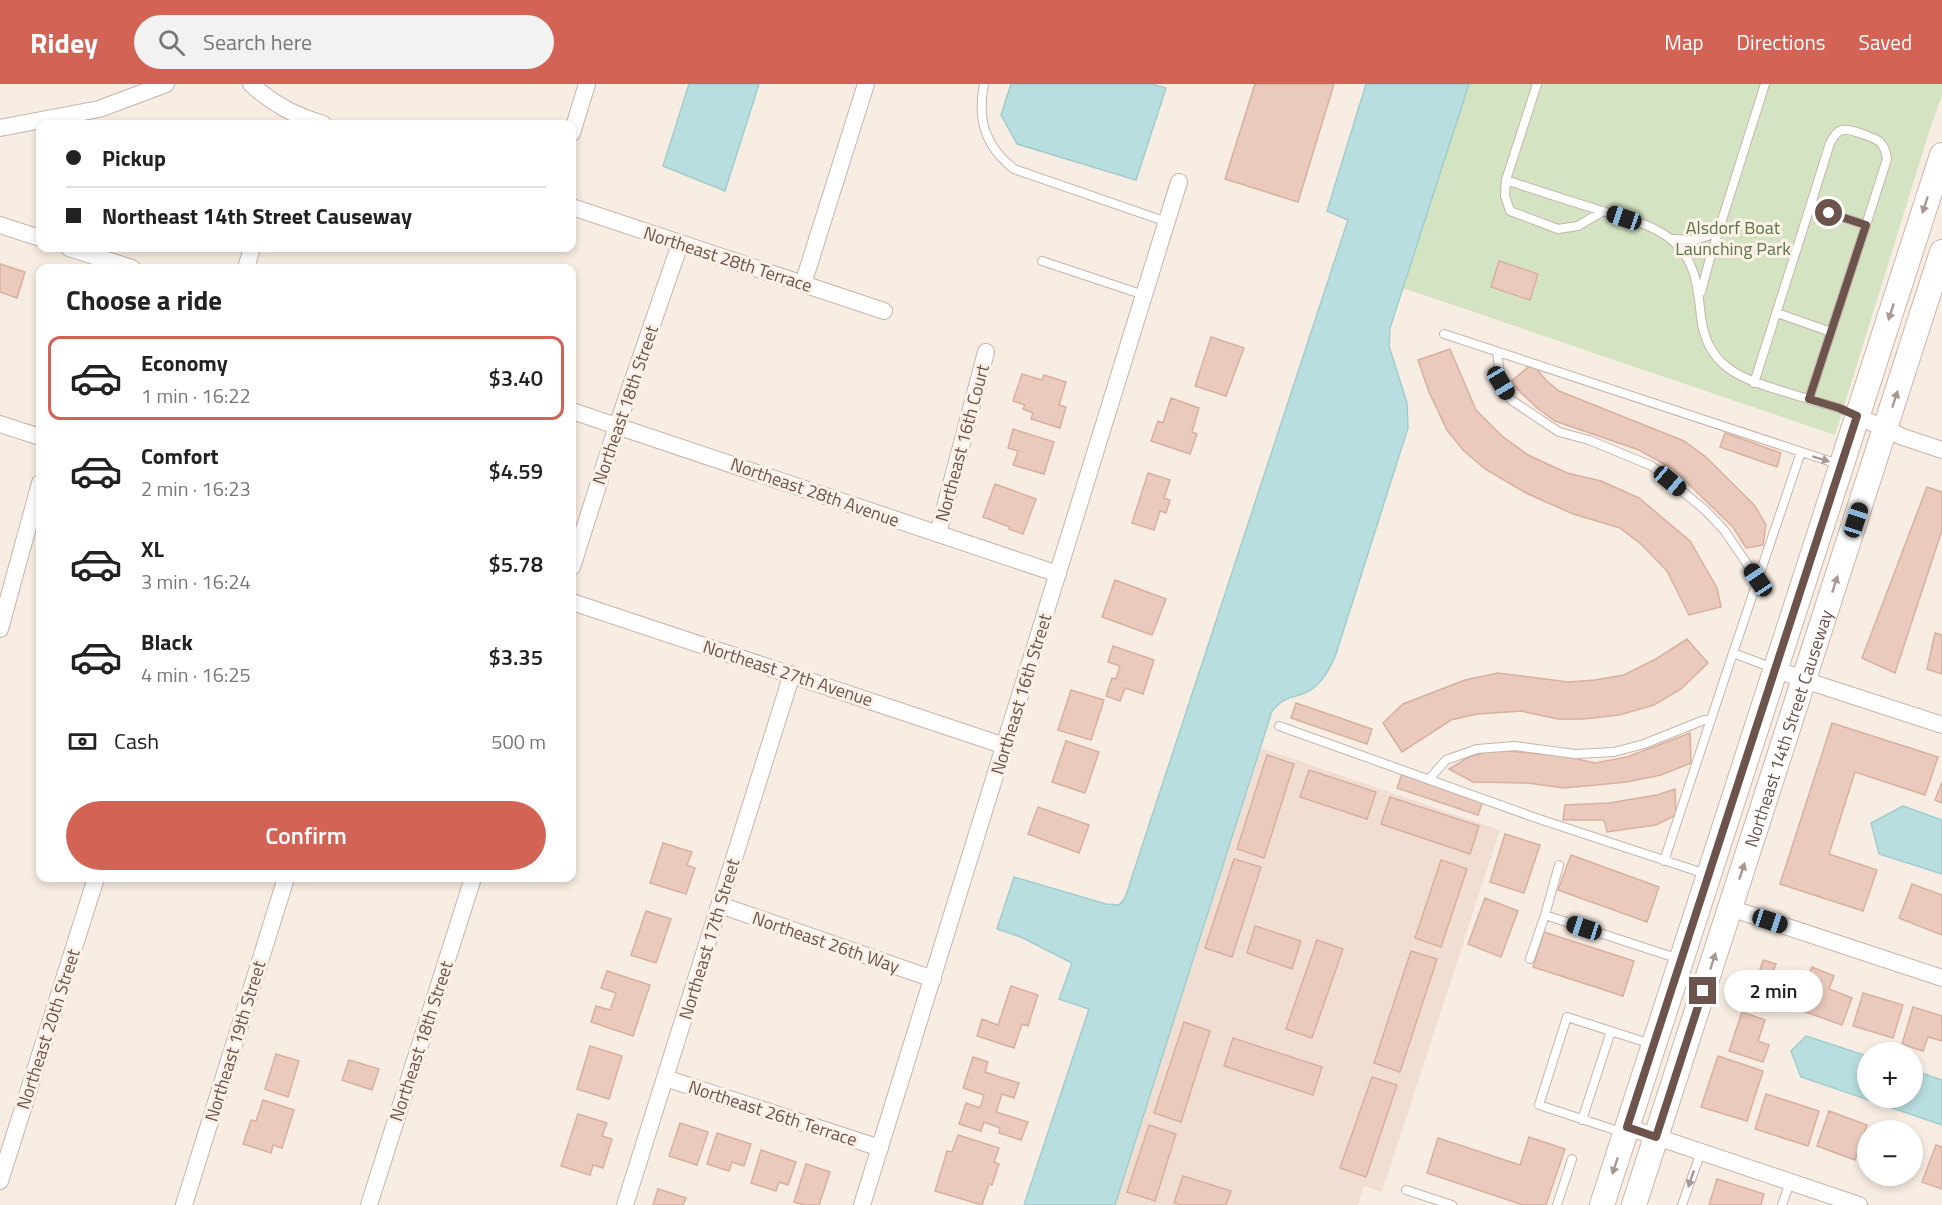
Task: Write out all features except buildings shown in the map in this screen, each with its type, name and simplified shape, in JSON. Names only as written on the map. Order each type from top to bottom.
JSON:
[{"type":"main road","name":"Northeast 14th Street Causeway","points":[[1602,1205],[1683,961],[1690,933],[1942,155]]},
{"type":"main road","name":"Northeast 14th Street Causeway","points":[[1634,1205],[1942,252]]},
{"type":"main road","points":[[1690,933],[1709,916],[1721,909],[1730,908]]},
{"type":"street","points":[[42,120],[99,109],[166,84]]},
{"type":"street","points":[[251,84],[294,120]]},
{"type":"street","points":[[576,120],[587,84]]},
{"type":"street","points":[[803,284],[866,84]]},
{"type":"street","points":[[0,128],[36,121]]},
{"type":"street","name":"Northeast 16th Street","points":[[862,1205],[1179,182]]},
{"type":"street","name":"Northeast 28th Terrace","points":[[576,208],[884,311]]},
{"type":"street","points":[[0,225],[36,237]]},
{"type":"street","name":"Northeast 18th Street","points":[[576,554],[617,426],[680,244]]},
{"type":"street","points":[[82,252],[119,264]]},
{"type":"street","name":"Northeast 16th Court","points":[[938,534],[986,352]]},
{"type":"street","name":"Northeast 28th Avenue","points":[[576,412],[1058,574]]},
{"type":"street","points":[[1857,416],[1942,450]]},
{"type":"street","points":[[0,424],[36,436]]},
{"type":"street","points":[[0,629],[36,498]]},
{"type":"street","name":"Northeast 27th Avenue","points":[[576,603],[1005,746]]},
{"type":"street","points":[[1776,669],[1942,725]]},
{"type":"street","name":"Northeast 17th Street","points":[[625,1205],[792,674]]},
{"type":"street","name":"Northeast 20th Street","points":[[0,1181],[95,882]]},
{"type":"street","name":"Northeast 19th Street","points":[[184,1205],[285,882]]},
{"type":"street","name":"Northeast 18th Street","points":[[369,1205],[472,882]]},
{"type":"street","name":"Northeast 26th Way","points":[[720,905],[933,979]]},
{"type":"street","points":[[1730,908],[1942,978]]},
{"type":"street","name":"Northeast 26th Terrace","points":[[665,1078],[880,1148]]},
{"type":"street","points":[[1626,1131],[1656,1137],[1859,1205]]},
{"type":"lane","points":[[984,84],[981,117],[988,140],[1002,160],[1014,170],[1167,222]]},
{"type":"lane","points":[[1537,84],[1506,180],[1504,195],[1510,211],[1558,229],[1578,226],[1603,211]]},
{"type":"lane","points":[[1700,295],[1717,233],[1765,84]]},
{"type":"lane","points":[[1754,383],[1830,143],[1834,135],[1842,130],[1848,130],[1881,143],[1886,150],[1887,159],[1809,399]]},
{"type":"lane","points":[[1506,180],[1637,223],[1671,239],[1680,248],[1694,271],[1700,295],[1701,319],[1708,345],[1722,364],[1754,383],[1839,408],[1857,416]]},
{"type":"lane","points":[[1810,207],[1866,225]]},
{"type":"lane","points":[[1671,239],[1695,240],[1717,233]]},
{"type":"lane","points":[[1042,261],[1144,295]]},
{"type":"lane","points":[[1777,313],[1831,332]]},
{"type":"lane","points":[[1444,334],[1842,465]]},
{"type":"lane","points":[[1497,352],[1501,383],[1511,400],[1559,432],[1589,440],[1652,466],[1705,510],[1724,530],[1758,580]]},
{"type":"lane","points":[[1664,861],[1801,452]]},
{"type":"lane","points":[[1733,653],[1776,669]]},
{"type":"lane","points":[[1429,779],[1446,760],[1477,749],[1515,746],[1575,754],[1614,752],[1644,744],[1704,720],[1711,720]]},
{"type":"lane","points":[[1279,726],[1709,875]]},
{"type":"lane","points":[[1530,959],[1559,865]]},
{"type":"lane","points":[[1545,915],[1683,961]]},
{"type":"lane","points":[[1626,1131],[1539,1105],[1567,1017],[1654,1045]]},
{"type":"lane","points":[[1582,1119],[1611,1031]]},
{"type":"lane","points":[[1682,1205],[1701,1152]]},
{"type":"lane","points":[[1557,1205],[1572,1160]]},
{"type":"lane","points":[[1782,1205],[1790,1182]]},
{"type":"lane","points":[[1406,1190],[1452,1205]]},
{"type":"shaded area","points":[[1261,748],[1500,830],[1382,1192],[1364,1186],[1358,1205],[1115,1205]]},
{"type":"green space","name":"Alsdorf Boat Launching Park","points":[[1469,84],[1942,84],[1942,96],[1835,435],[1403,288]]},
{"type":"water","points":[[689,84],[759,84],[725,191],[663,166]]},
{"type":"water","points":[[1011,84],[1152,84],[1166,88],[1136,180],[1017,144],[1001,115]]},
{"type":"water","points":[[1366,84],[1469,84],[1390,328],[1389,346],[1407,403],[1408,428],[1333,662],[1325,676],[1314,688],[1286,700],[1272,711],[1115,1205],[1024,1205],[1089,1009],[1059,999],[1072,963],[1023,938],[997,929],[1014,877],[1106,904],[1119,905],[1125,898],[1348,220],[1327,211]]},
{"type":"water","points":[[1903,806],[1942,820],[1942,874],[1879,854],[1871,823]]},
{"type":"water","points":[[1806,1036],[1857,1053],[1857,1096],[1801,1077],[1791,1051]]},
{"type":"water","points":[[1923,1073],[1942,1080],[1942,1125],[1892,1108],[1923,1108]]},
{"type":"route","points":[[1703,991],[1656,1137],[1627,1127],[1683,961],[1690,933],[1857,416],[1809,399],[1866,225],[1829,213]]}]
